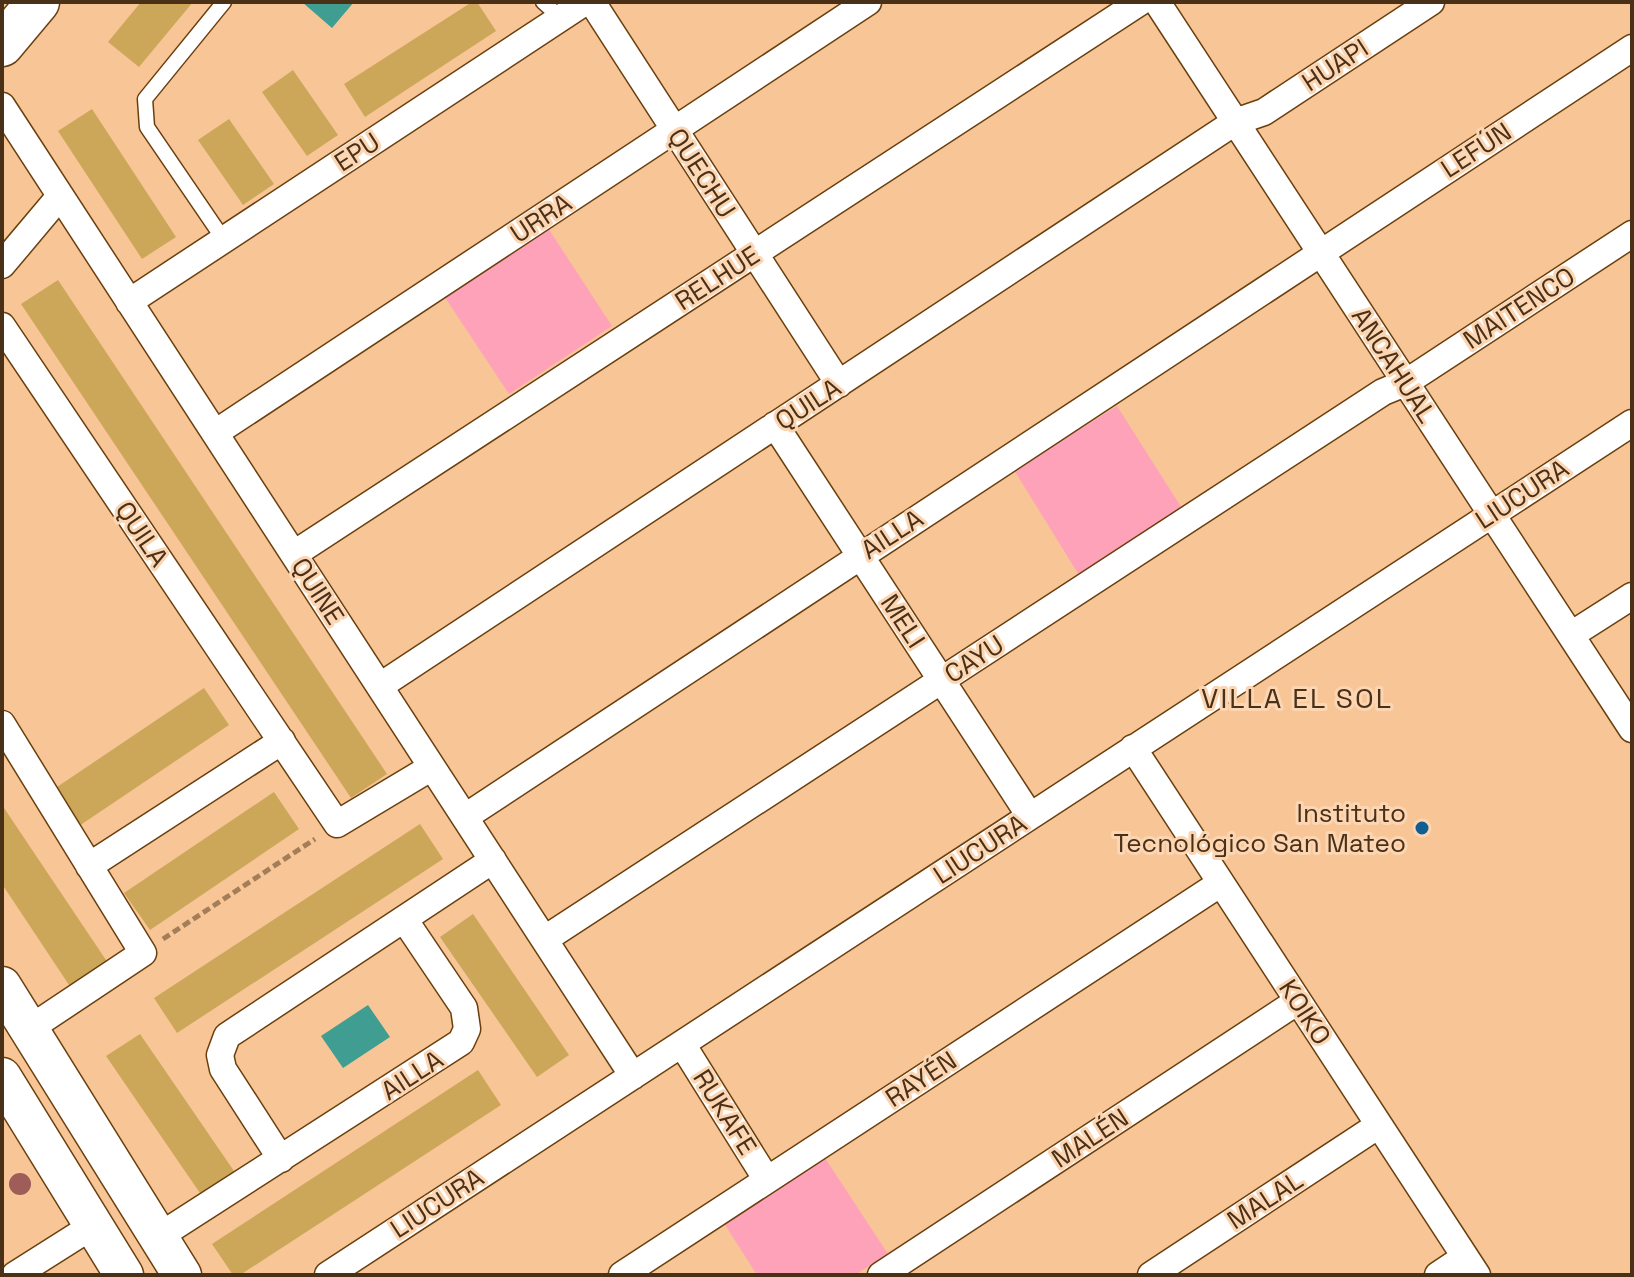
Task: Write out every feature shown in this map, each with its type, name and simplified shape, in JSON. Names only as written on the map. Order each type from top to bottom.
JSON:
[{"type":"main road","points":[[2,45],[38,2]]},
{"type":"street","name":"EPU","points":[[129,302],[224,240],[552,10],[585,2]]},
{"type":"street","name":"QUECHU","points":[[592,2],[839,384]]},
{"type":"street","name":"URRA","points":[[215,433],[868,2]]},
{"type":"street","name":"HUAPI","points":[[1235,122],[1264,112],[1431,2]]},
{"type":"street","name":"ANCAHUAL","points":[[1157,3],[1632,729]]},
{"type":"street","name":"RELHUE","points":[[294,554],[754,254],[1157,3]]},
{"type":"street","name":"LEFÚN","points":[[1320,252],[1632,48]]},
{"type":"street","name":"QUINE","points":[[2,106],[633,1076]]},
{"type":"street","name":"QUILA","points":[[380,686],[1235,122]]},
{"type":"street","points":[[2,265],[60,196]]},
{"type":"street","name":"MAITENCO","points":[[1405,383],[1632,234]]},
{"type":"street","name":"AILLA","points":[[465,817],[1320,252]]},
{"type":"street","name":"QUILA","points":[[2,326],[337,824]]},
{"type":"street","name":"CAYU","points":[[545,939],[1383,392],[1405,383]]},
{"type":"street","name":"LIUCURA","points":[[328,1275],[1632,423]]},
{"type":"street","name":"MELI","points":[[775,425],[1030,816]]},
{"type":"street","points":[[1571,635],[1632,596]]},
{"type":"street","points":[[2,724],[143,953],[29,1029]]},
{"type":"street","points":[[89,866],[282,741]]},
{"type":"street","name":"KOIKO","points":[[1133,748],[1471,1266]]},
{"type":"street","points":[[337,824],[432,767]]},
{"type":"street","points":[[281,1159],[223,1069],[220,1055],[222,1043],[233,1030],[493,860]]},
{"type":"street","name":"RAYÉN","points":[[622,1275],[1221,883]]},
{"type":"street","name":"AILLA","points":[[158,1237],[453,1049],[465,1035],[467,1023],[464,1008],[404,919]]},
{"type":"street","points":[[2,986],[182,1275]]},
{"type":"street","name":"MALÉN","points":[[881,1275],[1298,1001]]},
{"type":"street","name":"RUKAFE","points":[[682,1044],[767,1180]]},
{"type":"street","points":[[2,1077],[124,1275]]},
{"type":"street","name":"MALAL","points":[[1151,1275],[1379,1125]]},
{"type":"street","points":[[49,1152],[69,1136],[81,1133],[95,1135]]},
{"type":"street","points":[[15,1275],[94,1225]]},
{"type":"street","points":[[1438,1275],[1471,1266]]},
{"type":"lane","points":[[224,2],[145,99],[147,127],[224,240]]},
{"type":"path","points":[[143,953],[337,824]]},
{"type":"shaded area","points":[[548,228],[612,326],[509,394],[444,296]]},
{"type":"shaded area","points":[[1117,406],[1183,510],[1079,575],[1014,470]]},
{"type":"shaded area","points":[[823,1155],[888,1254],[855,1275],[757,1275],[722,1220]]},
{"type":"water","points":[[302,2],[354,2],[332,28]]},
{"type":"water","points":[[368,1005],[390,1037],[343,1068],[321,1036]]},
{"type":"building","points":[[141,2],[193,2],[139,67],[108,42]]},
{"type":"building","points":[[472,2],[477,2],[496,31],[365,117],[344,84]]},
{"type":"building","points":[[293,70],[338,135],[307,156],[262,92]]},
{"type":"building","points":[[92,109],[176,237],[142,259],[58,131]]},
{"type":"building","points":[[229,119],[274,184],[243,205],[198,140]]},
{"type":"building","points":[[58,280],[387,774],[351,798],[21,304]]},
{"type":"building","points":[[204,688],[229,725],[79,826],[54,789]]},
{"type":"building","points":[[274,792],[299,829],[150,930],[124,893]]},
{"type":"building","points":[[2,805],[108,963],[71,988],[2,884]]},
{"type":"building","points":[[420,824],[443,859],[177,1033],[154,998]]},
{"type":"building","points":[[473,914],[569,1055],[537,1077],[440,937]]},
{"type":"building","points":[[140,1034],[236,1174],[202,1196],[106,1056]]},
{"type":"building","points":[[478,1070],[501,1105],[240,1275],[233,1275],[212,1244]]},
{"type":"place","name":"Instituto Tecnológico San Mateo","points":[[1422,828]]},
{"type":"district","name":"VILLA EL SOL","points":[[1297,698]]}]
